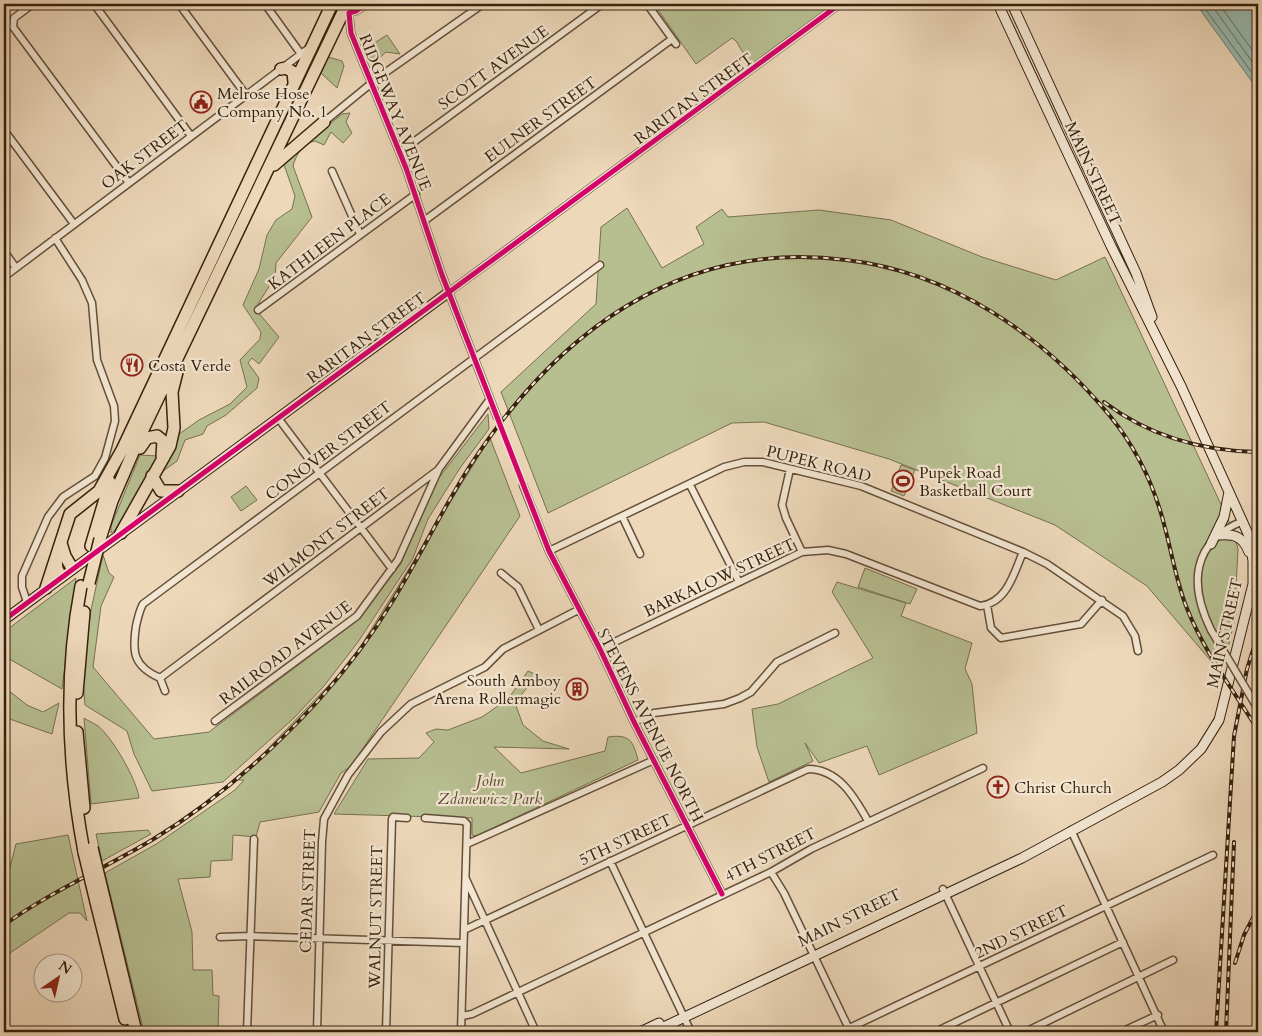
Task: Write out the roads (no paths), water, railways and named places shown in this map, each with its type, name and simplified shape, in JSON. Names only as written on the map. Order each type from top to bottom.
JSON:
[{"type":"highway","points":[[46,588],[67,521],[74,509],[100,491],[122,450],[332,4]]},
{"type":"highway","points":[[132,1029],[88,850],[73,722],[73,680],[82,626],[85,584],[96,542],[122,476],[264,178],[349,7]]},
{"type":"highway","points":[[280,69],[286,68],[293,72],[294,82]]},
{"type":"highway","points":[[264,178],[284,154],[324,122]]},
{"type":"highway","points":[[121,533],[172,438],[173,386],[184,347]]},
{"type":"highway","points":[[122,476],[143,443],[150,436],[158,436],[161,439],[162,458]]},
{"type":"highway","points":[[96,542],[96,524],[122,450]]},
{"type":"highway","points":[[152,476],[161,492],[178,491]]},
{"type":"highway","points":[[74,509],[89,510],[96,524]]},
{"type":"highway","points":[[61,542],[65,556],[72,568]]},
{"type":"highway","points":[[56,557],[57,569],[61,576]]},
{"type":"main road","name":"MAIN STREET","points":[[640,1032],[683,1015],[944,891],[1060,832],[1071,830],[1162,782],[1191,760],[1208,740],[1222,710],[1251,594],[1253,561],[1251,546],[1230,492],[1165,352],[1111,246],[998,4]]},
{"type":"main road","name":"MAIN STREET","points":[[1012,4],[1136,272],[1165,352]]},
{"type":"main road","name":"RARITAN STREET","points":[[4,620],[61,576],[448,292]]},
{"type":"main road","points":[[1211,544],[1224,517],[1230,492]]},
{"type":"main road","points":[[1220,535],[1236,535],[1241,538],[1247,545],[1253,561]]},
{"type":"main road","name":"MAIN STREET","points":[[653,1032],[683,1015]]},
{"type":"street","points":[[33,4],[14,18],[13,27],[129,183]]},
{"type":"street","points":[[94,4],[191,136]]},
{"type":"street","points":[[179,4],[246,95]]},
{"type":"street","points":[[265,4],[301,54]]},
{"type":"street","points":[[349,7],[356,12],[367,4]]},
{"type":"street","points":[[324,122],[372,84],[483,4]]},
{"type":"street","name":"SCOTT AVENUE","points":[[400,152],[602,4]]},
{"type":"street","name":"EULNER STREET","points":[[424,221],[674,41],[647,4]]},
{"type":"street","name":"RARITAN STREET","points":[[448,292],[840,4]]},
{"type":"street","name":"RIDGEWAY AVENUE","points":[[349,7],[351,33],[416,194],[448,292],[497,417]]},
{"type":"street","name":"OAK STREET","points":[[4,276],[311,46]]},
{"type":"street","points":[[4,130],[74,224]]},
{"type":"street","points":[[332,171],[360,234]]},
{"type":"street","name":"KATHLEEN PLACE","points":[[258,310],[416,194]]},
{"type":"street","points":[[27,602],[22,587],[22,576],[50,514],[63,497],[95,476],[105,458],[115,421],[114,406],[97,360],[92,303],[82,280],[55,238]]},
{"type":"street","points":[[4,251],[16,268]]},
{"type":"street","name":"CONOVER STREET","points":[[160,678],[151,674],[134,654],[133,645],[139,610],[144,604],[600,265]]},
{"type":"street","name":"WILMONT STREET","points":[[160,678],[438,470],[490,399]]},
{"type":"street","points":[[278,418],[392,569]]},
{"type":"street","name":"PUPEK ROAD","points":[[549,551],[690,485],[724,467],[744,462],[763,462],[861,486],[1048,564],[1123,616],[1136,636],[1138,651]]},
{"type":"street","points":[[790,468],[782,505],[802,552]]},
{"type":"street","name":"RAILROAD AVENUE","points":[[215,721],[357,616],[392,569],[438,470]]},
{"type":"street","name":"STEVENS AVENUE NORTH","points":[[523,484],[549,551],[722,894]]},
{"type":"street","points":[[690,485],[739,582]]},
{"type":"street","points":[[622,516],[640,554]]},
{"type":"street","points":[[1243,522],[1220,535],[1211,544],[1202,559],[1196,585],[1201,608],[1210,630],[1258,709]]},
{"type":"street","name":"BARKALOW STREET","points":[[600,649],[802,552],[828,550],[846,554],[969,603],[987,605]]},
{"type":"street","points":[[1023,552],[1005,592],[987,605],[991,628],[1001,638],[1081,624],[1102,600]]},
{"type":"street","points":[[501,573],[518,587],[539,630]]},
{"type":"street","name":"CEDAR STREET","points":[[317,1032],[324,818],[348,775],[381,732],[411,704],[485,667],[503,649],[578,610]]},
{"type":"street","points":[[634,722],[654,713],[724,704],[740,698],[751,692],[777,662],[835,633]]},
{"type":"street","points":[[160,678],[165,691]]},
{"type":"street","points":[[467,844],[654,760]]},
{"type":"street","name":"4TH STREET","points":[[462,1016],[472,1014],[771,872],[811,849],[982,768]]},
{"type":"street","name":"5TH STREET","points":[[464,930],[801,771],[816,769],[827,772],[853,795],[868,821]]},
{"type":"street","name":"WALNUT STREET","points":[[386,1032],[392,819],[393,817],[407,818]]},
{"type":"street","points":[[425,818],[464,820],[467,824],[461,1032]]},
{"type":"street","points":[[1071,830],[1158,1015],[1164,1032]]},
{"type":"street","points":[[247,1032],[254,839]]},
{"type":"street","name":"2ND STREET","points":[[841,1032],[850,1030],[979,966],[1213,855]]},
{"type":"street","points":[[610,861],[691,1032]]},
{"type":"street","points":[[771,872],[784,893],[850,1030]]},
{"type":"street","points":[[465,878],[536,1032]]},
{"type":"street","points":[[944,891],[1010,1032]]},
{"type":"street","points":[[220,937],[250,936],[464,943]]},
{"type":"street","points":[[935,1032],[1123,942]]},
{"type":"street","points":[[1024,1032],[1173,960]]},
{"type":"street","points":[[1121,1032],[1158,1015]]},
{"type":"water","points":[[1200,4],[1258,4],[1258,90],[1201,11]]},
{"type":"tunnel","points":[[497,417],[523,485]]},
{"type":"railway","points":[[4,925],[40,902],[175,826],[239,777],[279,741],[317,702],[366,641],[402,585],[468,469],[502,420],[540,376],[582,338],[627,306],[676,281],[728,265],[785,257],[846,260],[885,267],[922,278],[958,293],[992,312],[1025,334],[1055,359],[1110,416],[1137,455],[1156,498],[1179,586],[1193,622],[1219,670],[1258,730]]},
{"type":"railway","points":[[1104,402],[1139,424],[1177,439],[1217,449],[1258,452]]},
{"type":"railway","points":[[1216,1032],[1234,736],[1247,669],[1258,634]]},
{"type":"railway","points":[[1226,1032],[1234,842]]},
{"type":"railway","points":[[1235,963],[1244,935],[1258,908]]},
{"type":"place","name":"Melrose Hose Company No. 1","points":[[201,102]]},
{"type":"place","name":"Costa Verde","points":[[132,365]]},
{"type":"place","name":"Pupek Road Basketball Court","points":[[903,481]]},
{"type":"place","name":"South Amboy Arena Rollermagic","points":[[577,689]]},
{"type":"place","name":"Christ Church","points":[[998,787]]},
{"type":"park label","name":"John Zdanewicz Park","points":[[490,789]]}]
